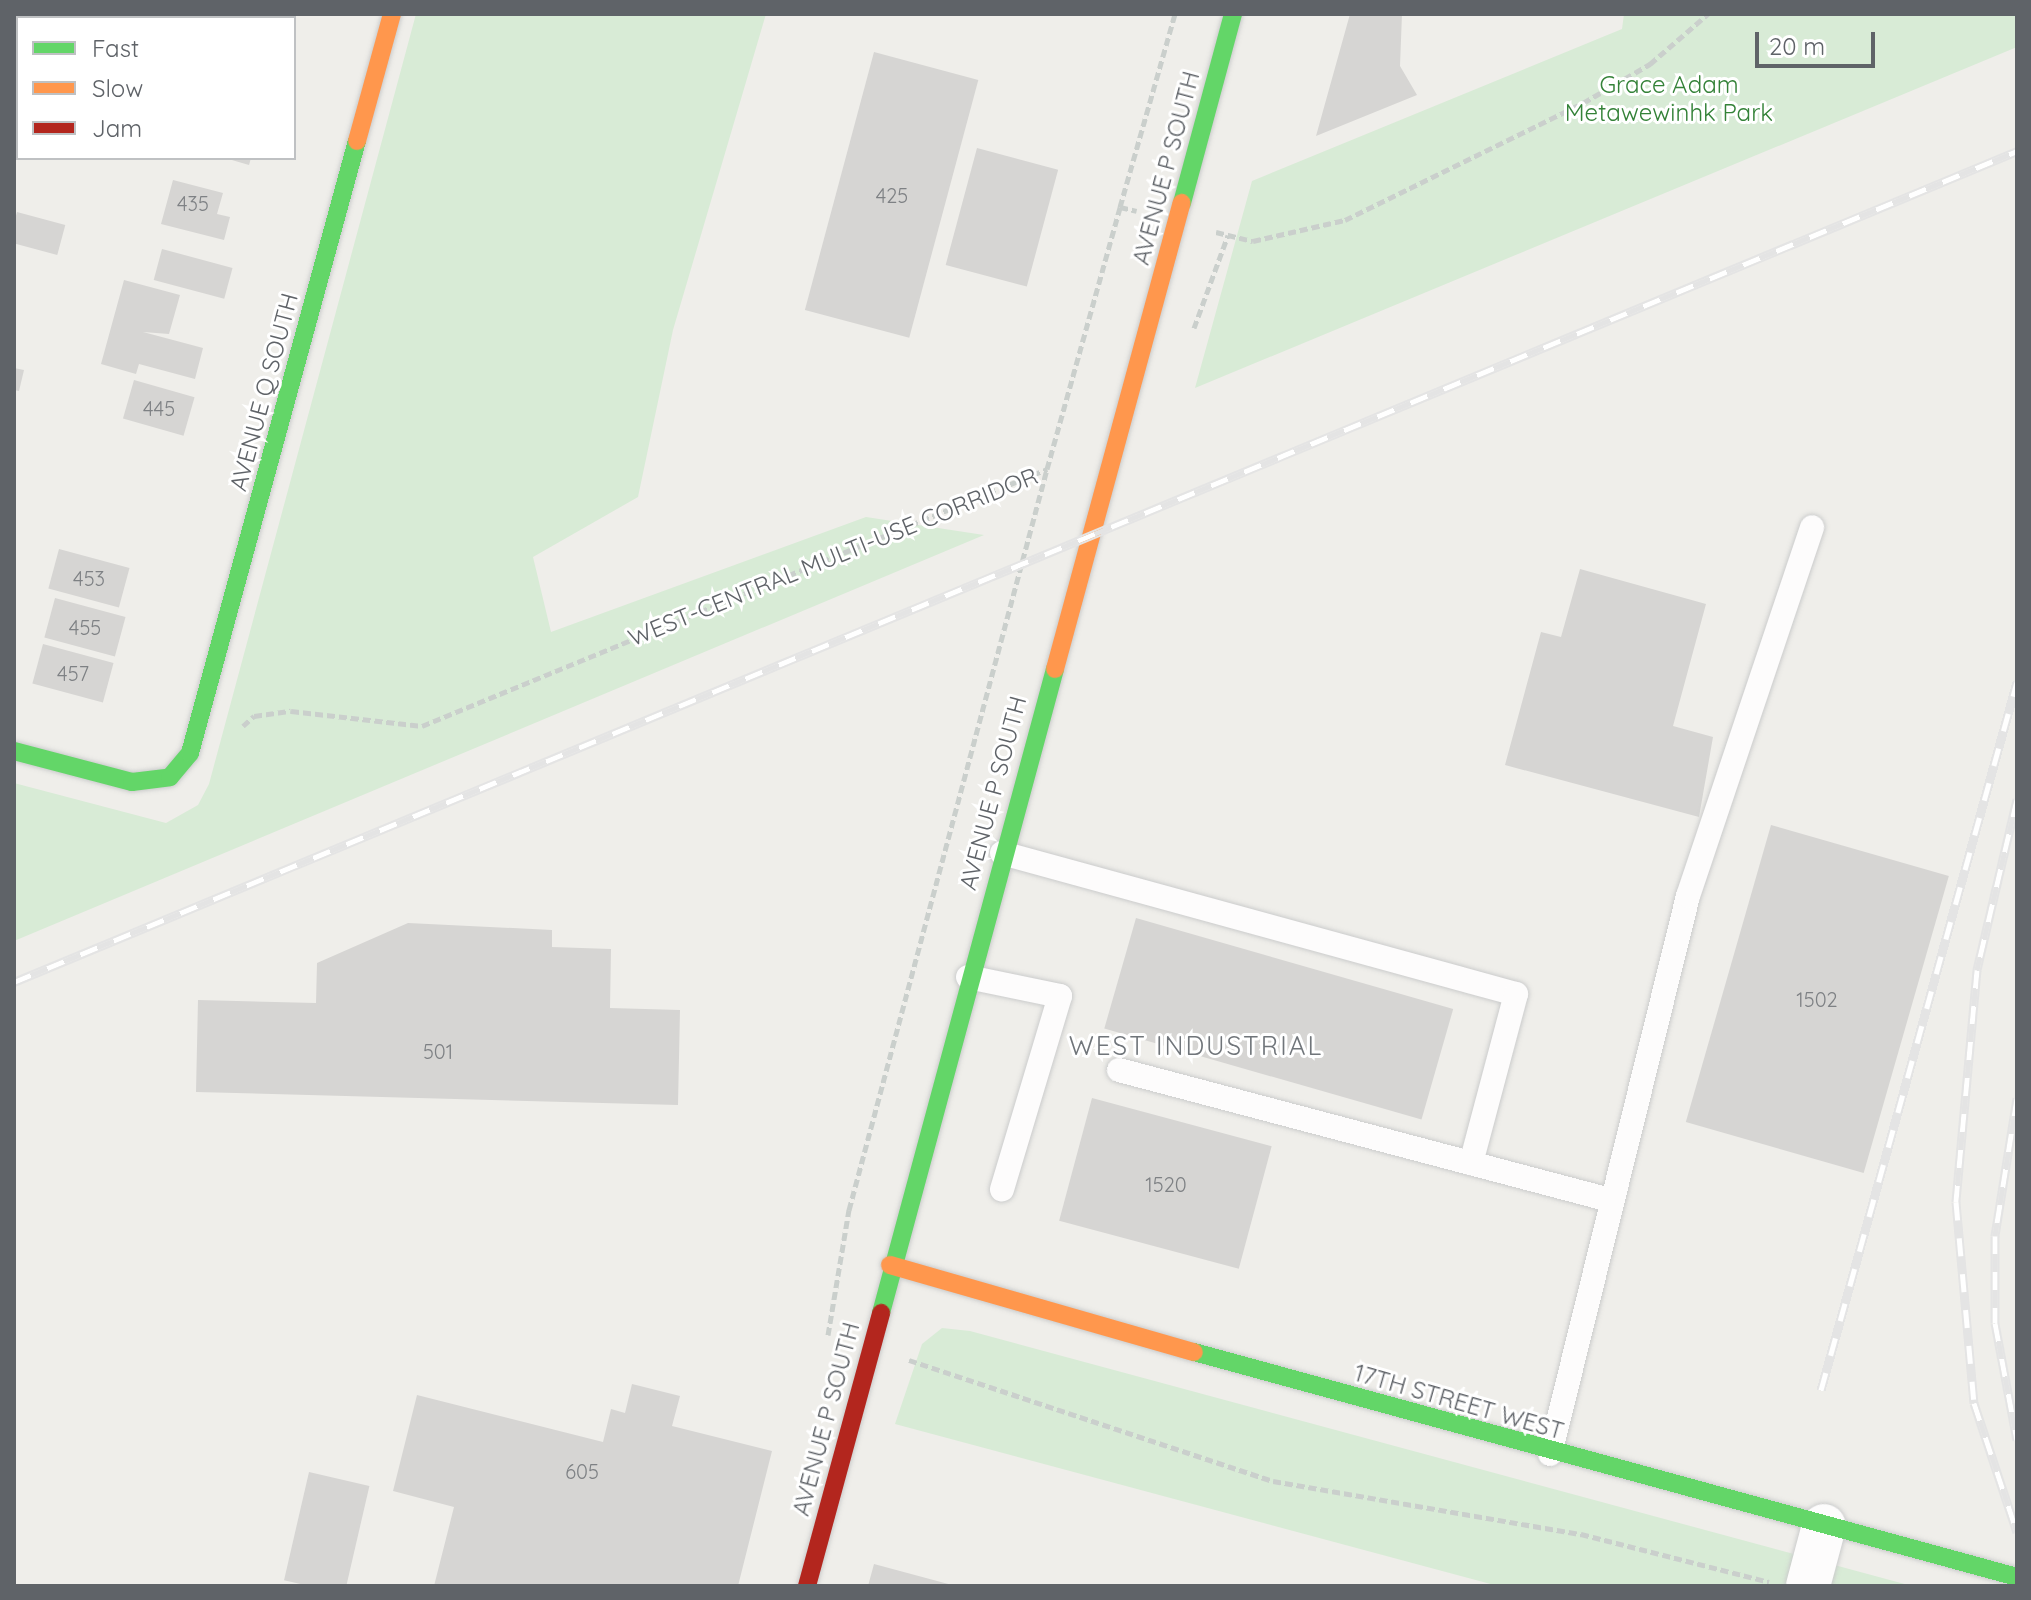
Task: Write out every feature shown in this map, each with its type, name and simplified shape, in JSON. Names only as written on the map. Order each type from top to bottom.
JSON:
[{"type":"street","name":"AVENUE Q SOUTH","points":[[14,751],[132,782],[170,777],[190,753],[392,14]]},
{"type":"street","name":"AVENUE P SOUTH","points":[[807,1586],[968,977],[1233,14]]},
{"type":"street","name":"17TH STREET WEST","points":[[890,1265],[1550,1454],[2017,1577]]},
{"type":"street","points":[[1808,1586],[1824,1526]]},
{"type":"lane","points":[[1550,1454],[1610,1200],[1688,896],[1812,527]]},
{"type":"lane","points":[[1002,853],[1516,994],[1471,1163]]},
{"type":"lane","points":[[968,977],[1060,996],[1002,1189]]},
{"type":"lane","points":[[1119,1070],[1610,1200]]},
{"type":"path","name":"WEST-CENTRAL MULTI-USE CORRIDOR","points":[[237,731],[254,716],[291,711],[422,726],[1047,469],[1175,14]]},
{"type":"path","points":[[1120,207],[1253,241],[1345,220],[1583,103],[1650,64],[1708,14]]},
{"type":"path","points":[[828,1336],[849,1210],[1047,469]]},
{"type":"path","points":[[871,1345],[1273,1481],[1581,1534],[1784,1586]]},
{"type":"green space","points":[[416,14],[766,14],[673,330],[638,497],[533,557],[551,632],[866,517],[984,535],[14,941],[14,783],[166,823],[198,805],[209,784]]},
{"type":"green space","name":"Grace Adam Metawewinhk Park","points":[[1624,14],[2017,14],[2017,47],[1195,388],[1252,181],[1622,29]]},
{"type":"green space","points":[[942,1328],[970,1331],[1912,1586],[1498,1586],[895,1424],[922,1344]]},
{"type":"building","points":[[76,14],[120,14],[98,16]]},
{"type":"building","points":[[1350,14],[1402,14],[1400,66],[1417,95],[1316,136]]},
{"type":"building","points":[[874,52],[978,80],[909,338],[805,310]]},
{"type":"building","points":[[977,148],[1058,170],[1027,287],[946,265]]},
{"type":"building","points":[[232,160],[250,160],[249,165]]},
{"type":"building","points":[[173,180],[223,193],[217,214],[230,217],[224,240],[161,224]]},
{"type":"building","points":[[17,212],[65,225],[57,255],[14,243]]},
{"type":"building","points":[[162,249],[233,268],[224,299],[154,280]]},
{"type":"building","points":[[124,280],[180,295],[169,334],[143,332],[203,348],[195,379],[139,364],[136,374],[101,364]]},
{"type":"building","points":[[14,368],[24,370],[19,391],[14,390]]},
{"type":"building","points":[[134,380],[195,397],[184,436],[123,418]]},
{"type":"building","points":[[59,549],[130,568],[119,607],[48,589]]},
{"type":"building","points":[[1580,569],[1706,604],[1673,726],[1713,737],[1699,817],[1505,765],[1541,632],[1561,637]]},
{"type":"building","points":[[55,598],[126,617],[115,656],[44,638]]},
{"type":"building","points":[[43,644],[114,663],[103,702],[32,684]]},
{"type":"building","points":[[1771,825],[1949,876],[1864,1173],[1686,1122]]},
{"type":"building","points":[[1136,918],[1453,1009],[1422,1120],[1104,1029]]},
{"type":"building","points":[[408,923],[552,930],[552,947],[611,949],[610,1008],[680,1010],[678,1105],[196,1092],[198,1000],[316,1003],[317,963]]},
{"type":"building","points":[[1092,1098],[1272,1146],[1239,1269],[1059,1221]]},
{"type":"building","points":[[632,1384],[680,1396],[672,1426],[772,1451],[738,1586],[434,1586],[454,1507],[393,1491],[417,1395],[603,1442],[611,1409],[625,1413]]},
{"type":"building","points":[[309,1472],[369,1486],[346,1586],[309,1586],[284,1580]]},
{"type":"building","points":[[874,1564],[952,1585],[868,1586]]},
{"type":"railway","points":[[14,982],[2017,151]]},
{"type":"railway","points":[[1821,1390],[2017,682]]},
{"type":"railway","points":[[2017,799],[1977,970],[1956,1202],[1974,1403],[2017,1532]]},
{"type":"railway","points":[[2017,1098],[1995,1236],[1995,1323],[2017,1440]]},
{"type":"traffic: fast","points":[[1182,203],[1233,14]]},
{"type":"traffic: fast","points":[[14,751],[132,782],[170,777],[190,753],[357,141]]},
{"type":"traffic: fast","points":[[881,1313],[1055,669]]},
{"type":"traffic: fast","points":[[1194,1352],[2017,1577]]},
{"type":"traffic: slow","points":[[357,141],[392,14]]},
{"type":"traffic: slow","points":[[1055,669],[1182,203]]},
{"type":"traffic: slow","points":[[890,1265],[1194,1352]]},
{"type":"traffic: jam","points":[[807,1586],[881,1313]]},
{"type":"district","name":"WEST INDUSTRIAL","points":[[1196,1046]]}]
